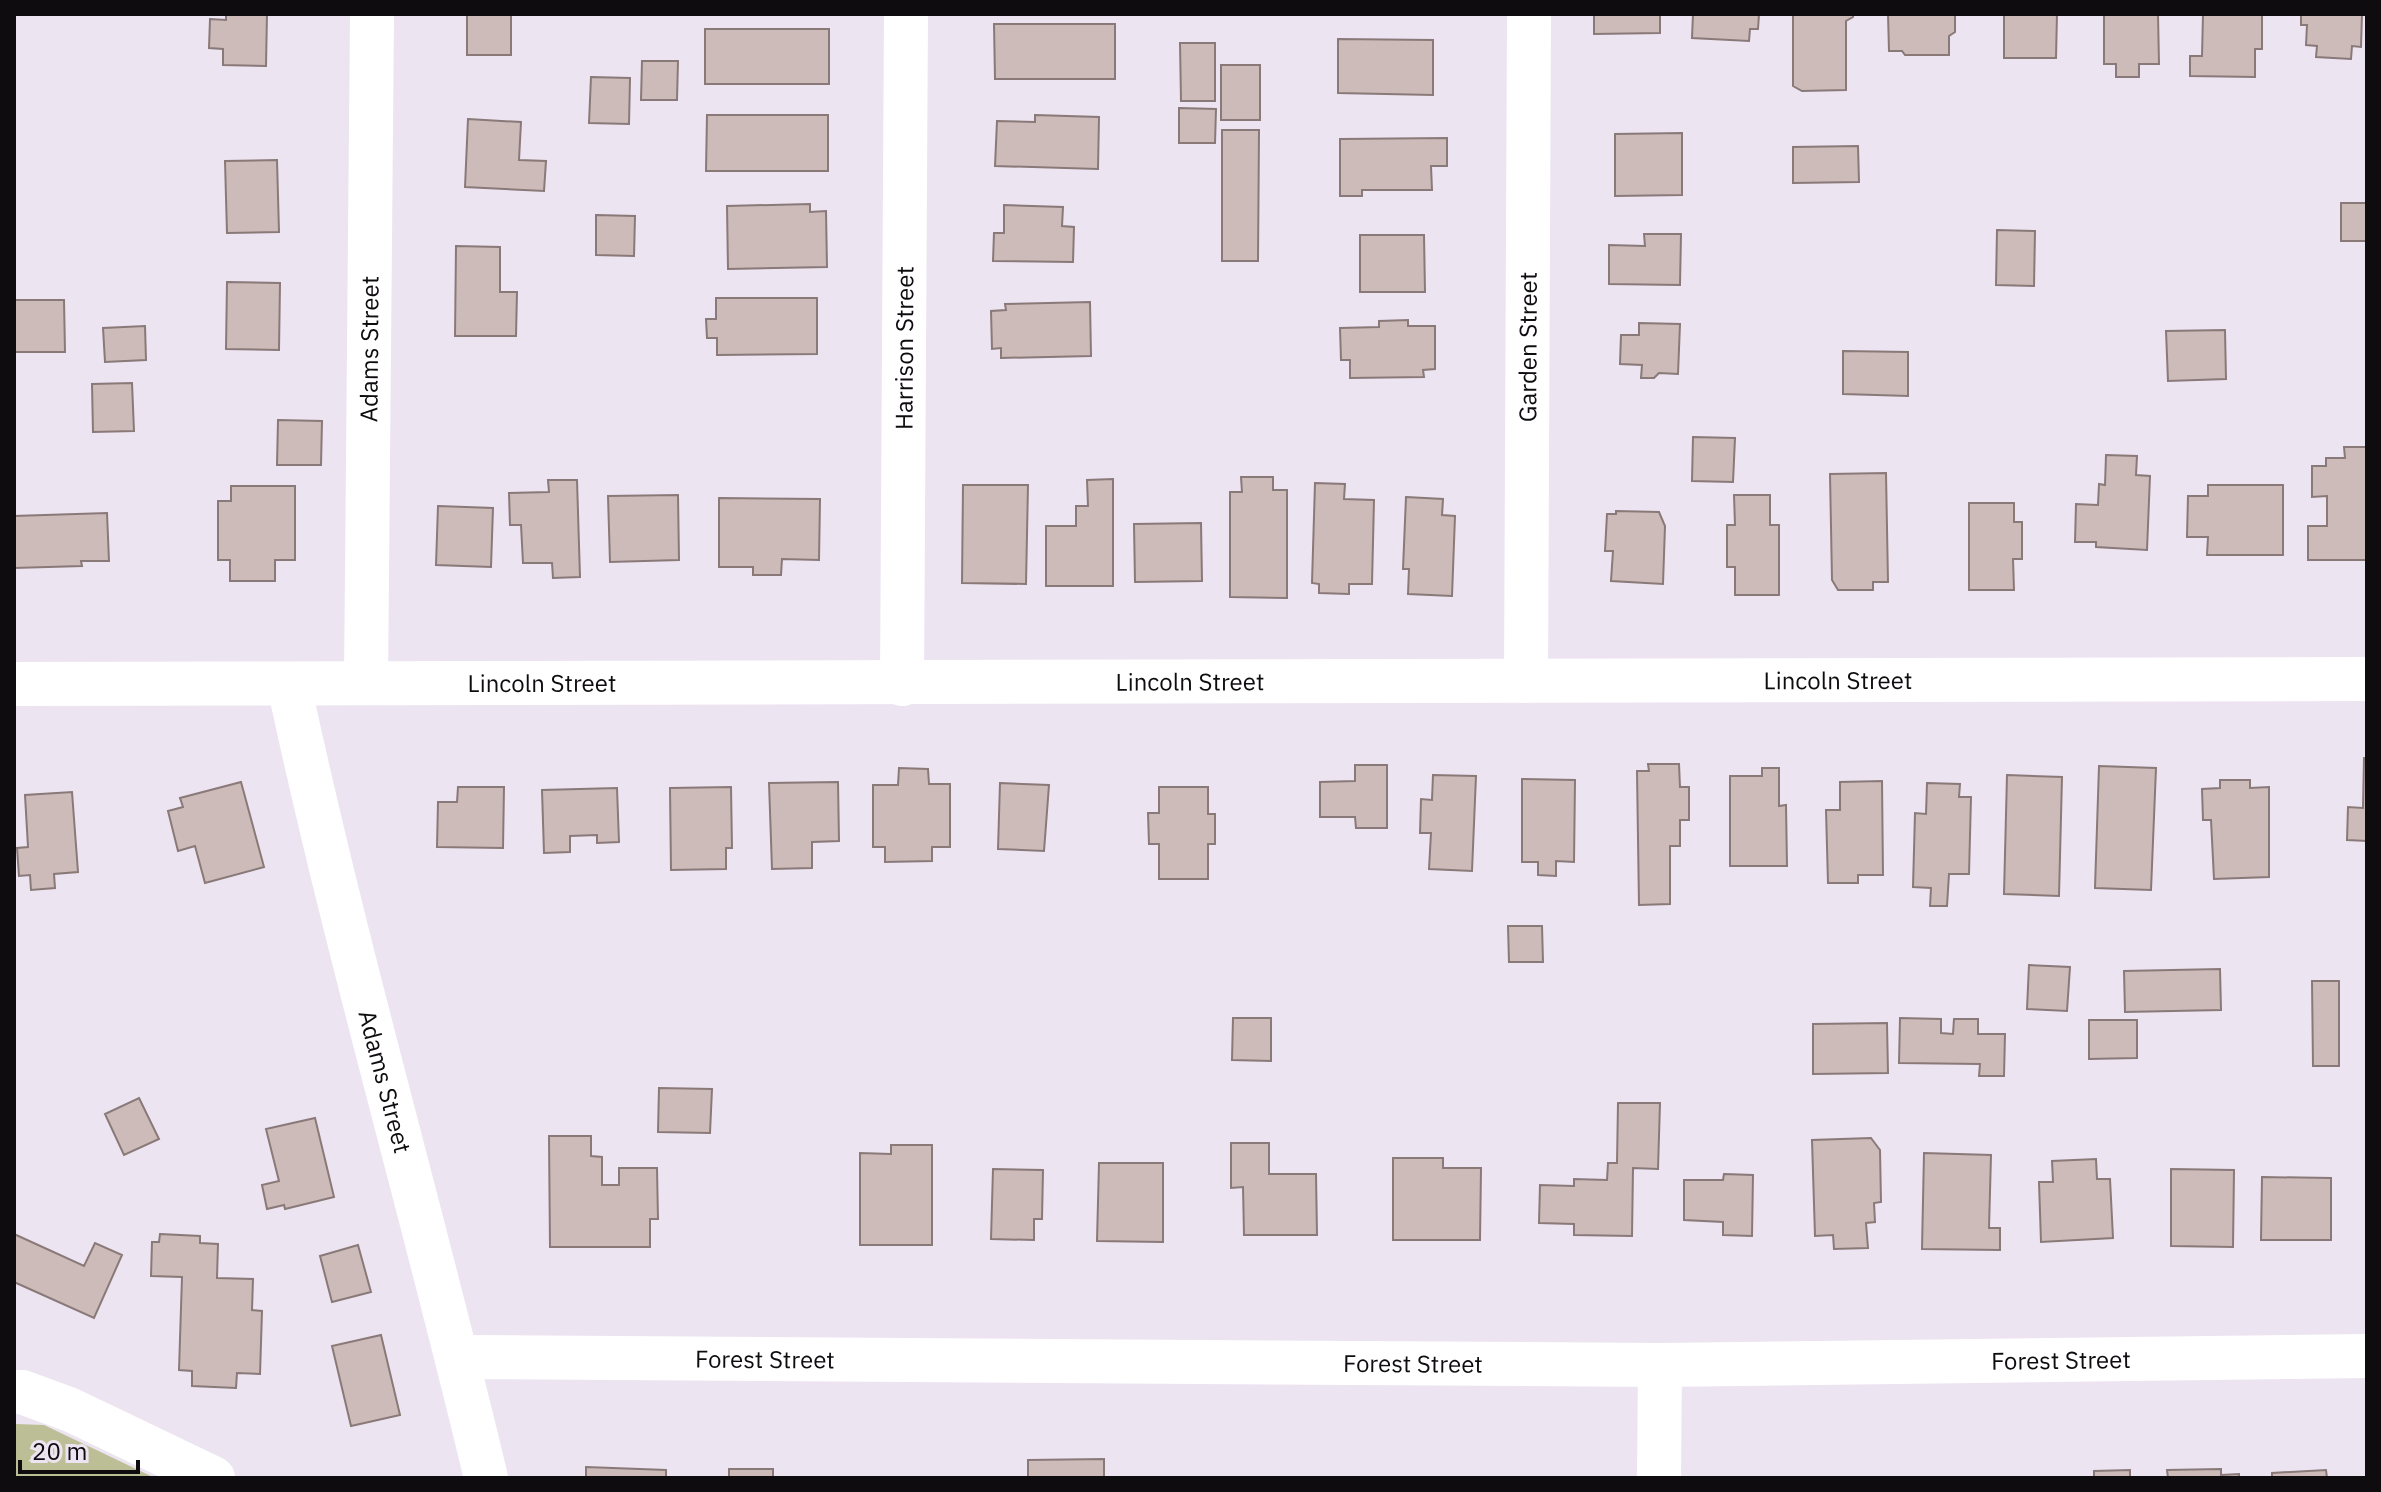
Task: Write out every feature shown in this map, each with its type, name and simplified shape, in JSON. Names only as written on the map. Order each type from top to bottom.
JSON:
[{"type":"street","name":"Adams Street","points":[[366,683],[372,14]]},
{"type":"street","name":"Harrison Street","points":[[902,684],[906,14]]},
{"type":"street","name":"Garden Street","points":[[1526,681],[1529,14]]},
{"type":"street","name":"Lincoln Street","points":[[14,684],[2367,679]]},
{"type":"street","name":"Adams Street","points":[[289,685],[320,830],[486,1478]]},
{"type":"street","name":"Forest Street","points":[[457,1357],[1660,1365],[2367,1356]]},
{"type":"street","points":[[1659,1478],[1660,1365]]},
{"type":"street","points":[[14,1392],[22,1392],[71,1410],[213,1478]]},
{"type":"green space","points":[[16,1424],[44,1425],[155,1478],[14,1478]]},
{"type":"building","points":[[226,14],[267,14],[266,66],[223,65],[223,49],[209,48],[210,19],[226,20]]},
{"type":"building","points":[[467,14],[511,14],[511,55],[467,55]]},
{"type":"building","points":[[1594,14],[1660,14],[1660,33],[1594,34]]},
{"type":"building","points":[[1693,14],[1759,14],[1758,29],[1750,29],[1749,41],[1692,38]]},
{"type":"building","points":[[1793,14],[1853,14],[1846,21],[1846,90],[1802,91],[1793,86]]},
{"type":"building","points":[[1888,14],[1955,14],[1955,32],[1949,36],[1949,55],[1905,55],[1902,51],[1889,51]]},
{"type":"building","points":[[2004,14],[2057,14],[2056,58],[2004,58]]},
{"type":"building","points":[[2104,14],[2158,14],[2159,64],[2139,64],[2139,77],[2116,77],[2116,64],[2104,64]]},
{"type":"building","points":[[2203,14],[2262,14],[2262,49],[2255,49],[2255,77],[2190,76],[2190,56],[2202,56]]},
{"type":"building","points":[[2301,14],[2362,14],[2361,47],[2352,46],[2351,59],[2316,57],[2317,46],[2306,45],[2307,25],[2301,25]]},
{"type":"building","points":[[994,24],[1115,24],[1115,79],[995,79]]},
{"type":"building","points":[[705,29],[829,29],[829,84],[705,84]]},
{"type":"building","points":[[1338,39],[1433,40],[1433,95],[1338,93]]},
{"type":"building","points":[[1180,43],[1215,43],[1215,101],[1181,101]]},
{"type":"building","points":[[642,61],[678,61],[677,100],[641,100]]},
{"type":"building","points":[[1221,65],[1260,65],[1260,120],[1221,120]]},
{"type":"building","points":[[591,77],[630,78],[629,124],[589,123]]},
{"type":"building","points":[[1179,108],[1216,109],[1215,143],[1179,143]]},
{"type":"building","points":[[707,115],[828,115],[828,171],[706,171]]},
{"type":"building","points":[[1035,115],[1099,117],[1098,169],[995,166],[997,121],[1035,122]]},
{"type":"building","points":[[468,119],[521,122],[519,160],[546,161],[544,191],[465,187]]},
{"type":"building","points":[[1222,130],[1259,130],[1258,261],[1222,261]]},
{"type":"building","points":[[1682,133],[1682,195],[1615,196],[1615,134]]},
{"type":"building","points":[[1447,138],[1447,166],[1431,166],[1432,190],[1362,190],[1362,196],[1340,196],[1340,139]]},
{"type":"building","points":[[1858,146],[1859,182],[1793,183],[1793,147]]},
{"type":"building","points":[[277,160],[279,232],[227,233],[225,161]]},
{"type":"building","points":[[2341,203],[2367,203],[2367,241],[2341,241]]},
{"type":"building","points":[[810,204],[810,212],[826,211],[827,267],[728,269],[727,206]]},
{"type":"building","points":[[1004,205],[1063,207],[1062,226],[1074,227],[1073,262],[993,261],[994,233],[1004,233]]},
{"type":"building","points":[[596,215],[635,216],[634,256],[596,255]]},
{"type":"building","points":[[1997,230],[2035,231],[2034,286],[1996,285]]},
{"type":"building","points":[[1644,234],[1681,234],[1680,285],[1609,284],[1609,245],[1645,246]]},
{"type":"building","points":[[1360,235],[1424,235],[1425,292],[1360,292]]},
{"type":"building","points":[[456,246],[500,247],[500,292],[517,292],[516,336],[455,336]]},
{"type":"building","points":[[227,282],[280,283],[279,350],[226,349]]},
{"type":"building","points":[[716,298],[817,298],[817,354],[717,355],[717,338],[707,338],[706,319],[716,319]]},
{"type":"building","points":[[14,300],[64,300],[65,352],[14,352]]},
{"type":"building","points":[[1090,302],[1091,356],[1001,358],[1001,348],[992,349],[991,311],[1006,310],[1005,304]]},
{"type":"building","points":[[1408,320],[1408,326],[1435,326],[1435,369],[1423,370],[1424,377],[1350,378],[1350,360],[1341,360],[1340,328],[1379,327],[1379,321]]},
{"type":"building","points":[[1639,323],[1680,324],[1678,374],[1659,373],[1654,378],[1641,378],[1642,365],[1620,364],[1621,335],[1639,335]]},
{"type":"building","points":[[145,326],[146,360],[105,362],[103,328]]},
{"type":"building","points":[[2225,330],[2226,379],[2168,381],[2166,331]]},
{"type":"building","points":[[1843,351],[1908,352],[1908,396],[1843,394]]},
{"type":"building","points":[[132,383],[134,431],[93,432],[92,384]]},
{"type":"building","points":[[278,420],[322,421],[321,465],[277,465]]},
{"type":"building","points":[[1693,437],[1735,438],[1733,482],[1692,481]]},
{"type":"building","points":[[2344,447],[2367,447],[2367,560],[2308,560],[2308,526],[2327,526],[2327,496],[2312,497],[2312,466],[2326,466],[2326,458],[2345,458]]},
{"type":"building","points":[[2106,455],[2137,456],[2136,475],[2150,476],[2147,550],[2096,547],[2096,542],[2075,542],[2076,504],[2098,505],[2099,484],[2105,485]]},
{"type":"building","points":[[1886,473],[1888,582],[1873,582],[1873,590],[1838,590],[1832,580],[1830,474]]},
{"type":"building","points":[[1241,477],[1273,477],[1273,490],[1287,490],[1287,598],[1230,597],[1230,492],[1242,492]]},
{"type":"building","points":[[1113,479],[1113,586],[1046,586],[1046,526],[1076,526],[1076,506],[1088,506],[1087,480]]},
{"type":"building","points":[[548,480],[577,480],[580,577],[553,578],[552,563],[523,563],[521,525],[510,525],[509,493],[549,492]]},
{"type":"building","points":[[1315,483],[1345,484],[1344,499],[1374,500],[1372,584],[1349,584],[1349,594],[1319,593],[1319,584],[1312,583]]},
{"type":"building","points":[[963,485],[1028,485],[1026,584],[962,583]]},
{"type":"building","points":[[2208,485],[2283,485],[2283,555],[2207,555],[2208,537],[2187,537],[2188,496],[2208,496]]},
{"type":"building","points":[[231,486],[295,486],[295,560],[275,560],[275,581],[230,581],[230,560],[218,560],[218,501],[231,501]]},
{"type":"building","points":[[678,495],[679,560],[610,562],[608,496]]},
{"type":"building","points":[[1734,495],[1770,495],[1770,525],[1779,525],[1779,595],[1735,595],[1735,567],[1727,567],[1727,525],[1735,525]]},
{"type":"building","points":[[1406,497],[1443,499],[1442,515],[1455,516],[1452,596],[1408,594],[1409,569],[1403,569]]},
{"type":"building","points":[[719,498],[820,499],[819,560],[782,559],[781,575],[753,575],[753,567],[719,567]]},
{"type":"building","points":[[1969,503],[2014,503],[2014,522],[2022,522],[2022,559],[2013,559],[2014,590],[1969,590]]},
{"type":"building","points":[[438,506],[493,508],[491,567],[436,565]]},
{"type":"building","points":[[1616,511],[1659,512],[1665,526],[1663,584],[1611,581],[1613,551],[1605,551],[1607,514],[1616,514]]},
{"type":"building","points":[[107,513],[109,561],[81,561],[82,566],[14,568],[14,516]]},
{"type":"building","points":[[1201,523],[1202,581],[1135,582],[1134,524]]},
{"type":"building","points":[[2364,758],[2367,758],[2367,841],[2347,840],[2348,807],[2363,808]]},
{"type":"building","points":[[1648,764],[1679,764],[1680,787],[1689,787],[1689,820],[1680,820],[1680,846],[1670,846],[1670,904],[1639,905],[1637,771],[1649,771]]},
{"type":"building","points":[[1355,765],[1387,765],[1387,828],[1356,828],[1355,817],[1320,817],[1320,782],[1355,781]]},
{"type":"building","points":[[2099,766],[2156,768],[2151,890],[2095,888]]},
{"type":"building","points":[[899,768],[928,769],[929,784],[950,784],[950,847],[932,847],[932,861],[885,862],[885,847],[873,847],[873,785],[898,785]]},
{"type":"building","points":[[1762,768],[1779,768],[1779,806],[1786,805],[1787,866],[1730,866],[1730,776],[1762,776]]},
{"type":"building","points":[[1433,775],[1476,776],[1472,871],[1429,869],[1431,833],[1420,833],[1421,799],[1432,800]]},
{"type":"building","points":[[2007,775],[2062,777],[2059,896],[2004,894]]},
{"type":"building","points":[[1522,779],[1575,780],[1574,862],[1556,861],[1556,876],[1538,875],[1538,862],[1522,862]]},
{"type":"building","points":[[2220,780],[2250,780],[2250,788],[2269,787],[2269,877],[2214,879],[2211,820],[2203,820],[2202,789],[2220,788]]},
{"type":"building","points":[[1882,781],[1883,875],[1858,875],[1858,883],[1828,883],[1826,810],[1840,810],[1840,782]]},
{"type":"building","points":[[241,782],[264,867],[205,883],[195,846],[178,851],[168,811],[183,807],[180,798]]},
{"type":"building","points":[[838,782],[839,841],[812,842],[812,868],[772,869],[769,783]]},
{"type":"building","points":[[1000,783],[1049,785],[1044,851],[998,849]]},
{"type":"building","points":[[1927,783],[1960,784],[1959,797],[1971,797],[1969,874],[1949,874],[1947,906],[1930,906],[1931,888],[1913,887],[1915,813],[1926,814]]},
{"type":"building","points":[[458,787],[504,787],[503,848],[437,847],[438,802],[457,802]]},
{"type":"building","points":[[731,787],[732,848],[726,848],[726,869],[671,870],[670,788]]},
{"type":"building","points":[[1159,787],[1208,787],[1208,814],[1215,814],[1215,844],[1208,844],[1208,879],[1159,879],[1159,844],[1149,844],[1148,813],[1159,813]]},
{"type":"building","points":[[617,788],[619,842],[597,843],[597,835],[570,836],[570,852],[544,853],[542,790]]},
{"type":"building","points":[[72,792],[78,872],[54,874],[55,888],[31,890],[30,875],[19,876],[17,848],[28,847],[25,795]]},
{"type":"building","points":[[1508,926],[1542,926],[1543,962],[1509,962]]},
{"type":"building","points":[[2029,965],[2070,967],[2067,1011],[2027,1009]]},
{"type":"building","points":[[2220,969],[2221,1010],[2125,1012],[2124,971]]},
{"type":"building","points":[[2312,981],[2339,981],[2339,1066],[2313,1066]]},
{"type":"building","points":[[1233,1018],[1271,1018],[1271,1061],[1232,1060]]},
{"type":"building","points":[[1900,1018],[1941,1019],[1941,1033],[1953,1034],[1954,1019],[1978,1019],[1978,1034],[2005,1034],[2004,1076],[1979,1076],[1980,1064],[1899,1063]]},
{"type":"building","points":[[2089,1020],[2137,1020],[2137,1058],[2089,1059]]},
{"type":"building","points":[[1887,1023],[1888,1073],[1813,1074],[1813,1024]]},
{"type":"building","points":[[659,1088],[712,1089],[710,1133],[658,1132]]},
{"type":"building","points":[[139,1098],[159,1139],[124,1155],[105,1114]]},
{"type":"building","points":[[1618,1103],[1660,1103],[1658,1169],[1633,1168],[1632,1236],[1574,1235],[1574,1224],[1539,1223],[1540,1185],[1574,1186],[1574,1179],[1607,1180],[1608,1163],[1617,1163]]},
{"type":"building","points":[[315,1118],[334,1197],[285,1209],[284,1205],[267,1209],[262,1185],[279,1181],[266,1129]]},
{"type":"building","points":[[549,1136],[591,1136],[591,1156],[602,1157],[602,1185],[619,1185],[619,1168],[657,1168],[658,1219],[650,1219],[650,1247],[550,1247]]},
{"type":"building","points":[[1871,1138],[1880,1150],[1881,1202],[1874,1203],[1875,1222],[1866,1223],[1868,1248],[1834,1249],[1833,1235],[1815,1236],[1812,1140]]},
{"type":"building","points":[[1231,1143],[1269,1143],[1269,1174],[1316,1174],[1317,1235],[1244,1235],[1243,1187],[1231,1188]]},
{"type":"building","points":[[891,1145],[932,1145],[932,1245],[860,1245],[860,1153],[891,1154]]},
{"type":"building","points":[[1924,1153],[1991,1155],[1989,1228],[2000,1228],[2000,1250],[1922,1249]]},
{"type":"building","points":[[1393,1158],[1443,1158],[1443,1168],[1481,1168],[1480,1240],[1393,1240]]},
{"type":"building","points":[[2096,1159],[2097,1179],[2110,1179],[2113,1238],[2041,1242],[2039,1182],[2053,1182],[2052,1161]]},
{"type":"building","points":[[1099,1163],[1163,1163],[1163,1242],[1097,1241]]},
{"type":"building","points":[[993,1169],[1043,1170],[1042,1219],[1034,1219],[1034,1240],[991,1239]]},
{"type":"building","points":[[2171,1169],[2234,1170],[2233,1247],[2171,1246]]},
{"type":"building","points":[[1724,1174],[1753,1175],[1752,1236],[1723,1235],[1723,1222],[1684,1220],[1684,1180],[1723,1180]]},
{"type":"building","points":[[2262,1177],[2331,1178],[2331,1240],[2261,1240]]},
{"type":"building","points":[[14,1234],[84,1266],[95,1243],[122,1255],[94,1318],[14,1282]]},
{"type":"building","points":[[160,1234],[200,1236],[200,1243],[218,1244],[217,1278],[253,1279],[252,1310],[262,1311],[260,1374],[237,1373],[236,1388],[192,1386],[192,1371],[179,1370],[182,1277],[151,1276],[152,1242],[159,1242]]},
{"type":"building","points":[[358,1245],[371,1292],[332,1302],[320,1256]]},
{"type":"building","points":[[381,1335],[400,1415],[351,1426],[332,1346]]},
{"type":"building","points":[[1104,1459],[1104,1478],[1028,1478],[1028,1460]]},
{"type":"building","points":[[586,1467],[666,1470],[666,1478],[586,1478]]},
{"type":"building","points":[[729,1469],[773,1469],[773,1478],[729,1478]]},
{"type":"building","points":[[2221,1469],[2221,1475],[2239,1474],[2239,1478],[2168,1478],[2167,1470]]},
{"type":"building","points":[[2130,1470],[2130,1478],[2094,1478],[2094,1471]]},
{"type":"building","points":[[2326,1470],[2327,1478],[2272,1478],[2272,1473]]}]
